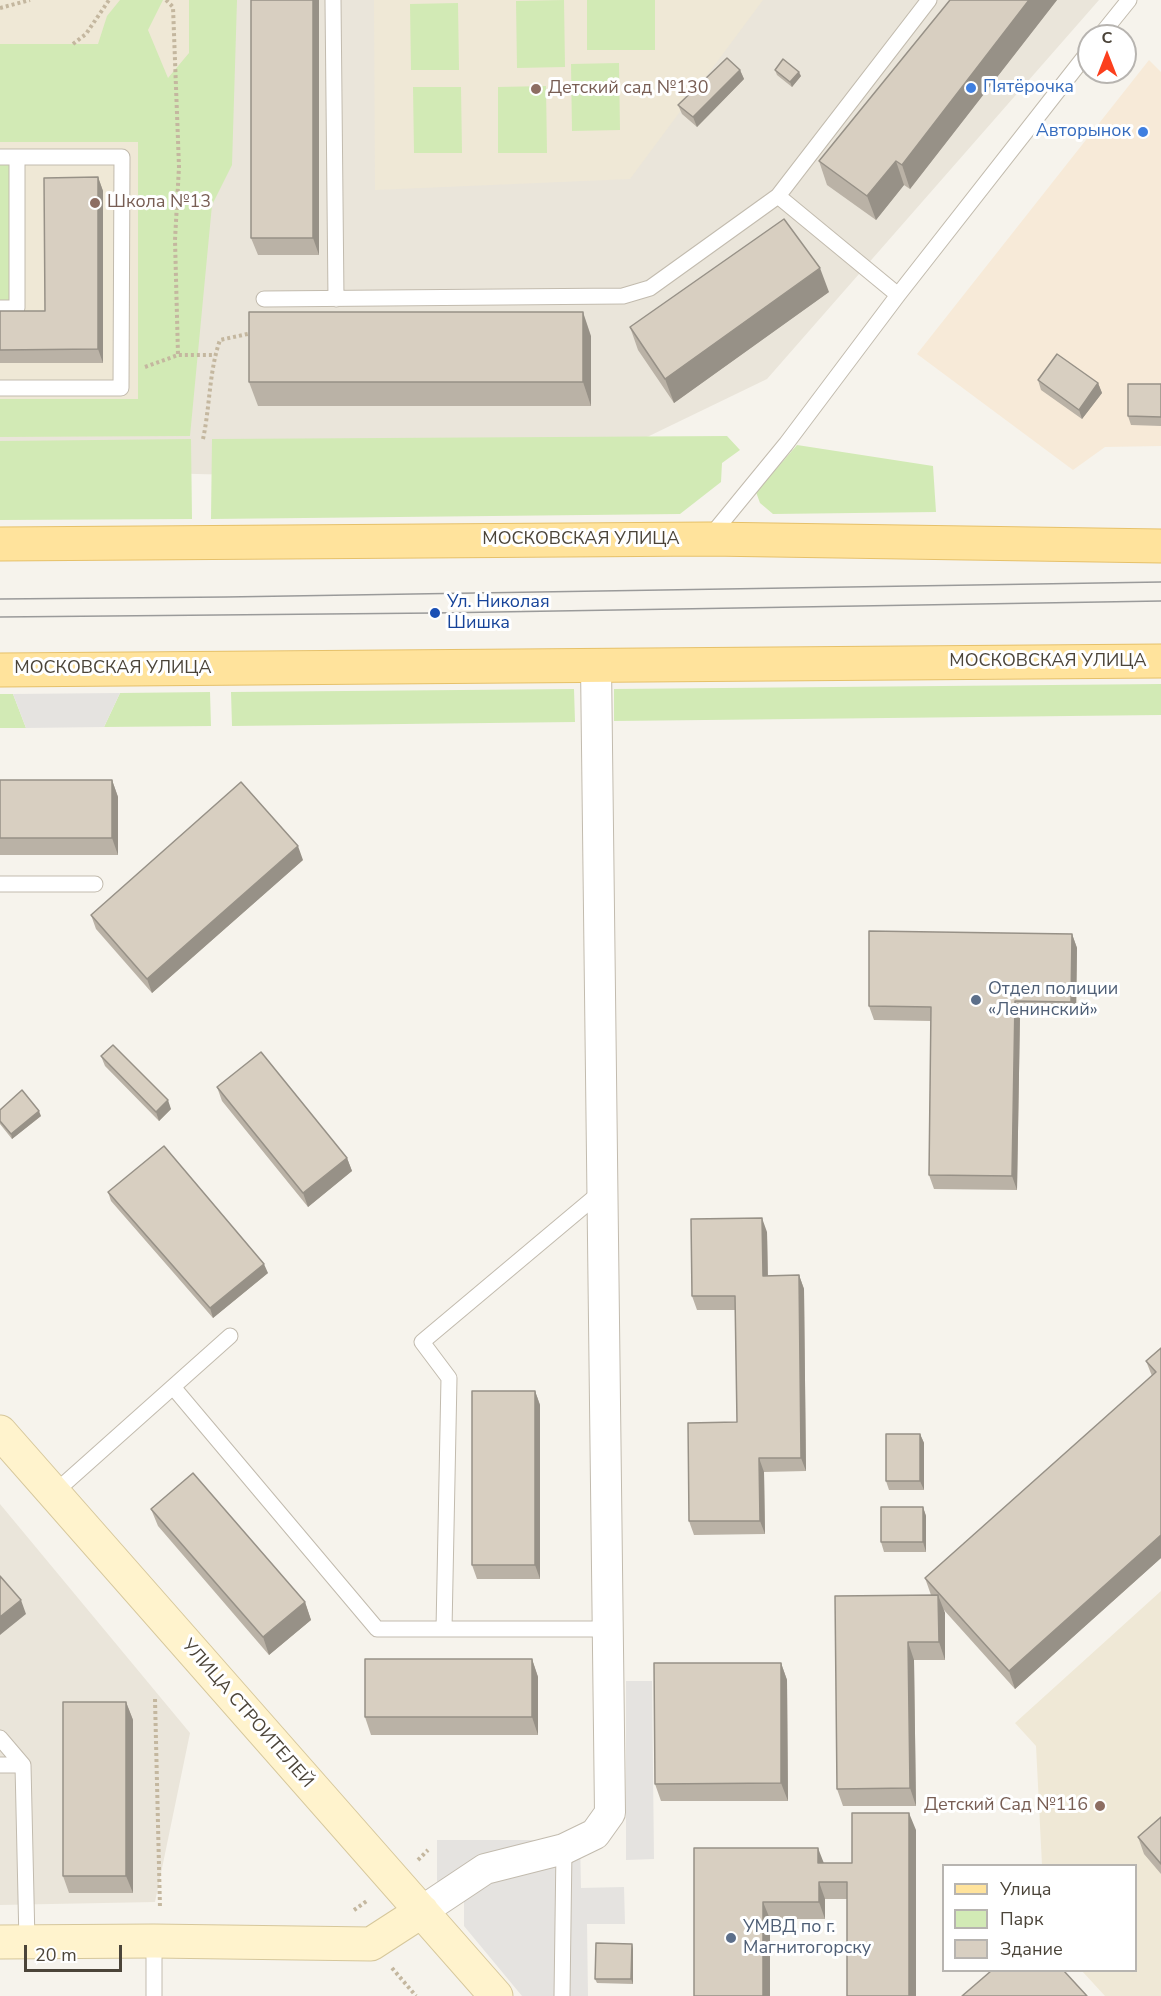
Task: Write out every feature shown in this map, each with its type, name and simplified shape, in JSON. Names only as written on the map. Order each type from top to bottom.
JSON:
[{"type":"main road","name":"МОСКОВСКАЯ УЛИЦА","points":[[0,544],[709,539],[1161,546]]},
{"type":"main road","name":"МОСКОВСКАЯ УЛИЦА","points":[[0,670],[1161,661]]},
{"type":"street","points":[[14,1942],[157,1930],[371,1944],[485,1869],[564,1849],[595,1834],[610,1813],[596,665]]},
{"type":"street","name":"УЛИЦА СТРОИТЕЛЕЙ","points":[[0,1432],[496,1996]]},
{"type":"lane","points":[[333,0],[336,299]]},
{"type":"lane","points":[[264,299],[622,296],[650,288],[778,196],[929,0]]},
{"type":"lane","points":[[1109,24],[1128,0]]},
{"type":"lane","points":[[709,539],[786,444],[898,295],[1077,66]]},
{"type":"lane","points":[[0,157],[122,157],[121,388],[0,388]]},
{"type":"lane","points":[[0,308],[17,308],[17,157]]},
{"type":"lane","points":[[778,196],[898,295]]},
{"type":"lane","points":[[0,884],[95,884]]},
{"type":"lane","points":[[444,1629],[449,1377],[422,1342],[602,1191]]},
{"type":"lane","points":[[54,1493],[230,1336]]},
{"type":"lane","points":[[173,1387],[377,1629],[607,1629]]},
{"type":"lane","points":[[0,1738],[23,1765],[14,1942]]},
{"type":"lane","points":[[0,1765],[23,1765]]},
{"type":"lane","points":[[562,1996],[564,1849]]},
{"type":"lane","points":[[154,1996],[157,1930]]},
{"type":"path","points":[[0,8],[30,0]]},
{"type":"path","points":[[73,44],[86,34],[109,0]]},
{"type":"path","points":[[166,0],[173,7],[179,167],[176,240],[178,355]]},
{"type":"path","points":[[203,440],[214,355],[220,340],[256,333]]},
{"type":"path","points":[[121,369],[139,369],[178,355],[214,355]]},
{"type":"path","points":[[155,1699],[157,1930]]},
{"type":"shaded area","points":[[0,0],[1099,0],[767,379],[552,483],[0,469]]},
{"type":"shaded area","name":"Школа №13","points":[[0,0],[189,0],[190,436],[0,437]]},
{"type":"shaded area","name":"Детский сад №130","points":[[374,0],[763,0],[630,179],[375,190]]},
{"type":"shaded area","name":"Авторынок","points":[[1149,60],[1161,72],[1161,446],[1105,447],[1073,470],[917,354],[1130,84],[1137,84],[1137,75]]},
{"type":"shaded area","points":[[120,693],[104,727],[26,728],[13,694]]},
{"type":"shaded area","points":[[0,1504],[190,1733],[155,1902],[0,1905]]},
{"type":"shaded area","name":"Детский Сад №116","points":[[1161,1591],[1161,1996],[1105,1996],[1083,1972],[1137,1972],[1137,1864],[1042,1864],[1036,1746],[1015,1723]]},
{"type":"shaded area","points":[[626,1681],[652,1681],[654,1859],[626,1860]]},
{"type":"shaded area","points":[[437,1840],[580,1840],[581,1888],[624,1887],[625,1924],[587,1924],[588,1996],[522,1996],[464,1926],[464,1887],[437,1887]]},
{"type":"green space","points":[[120,0],[163,0],[148,30],[168,78],[189,53],[189,0],[237,0],[232,165],[212,205],[190,436],[0,437],[0,399],[138,399],[138,142],[0,142],[0,44],[98,44],[107,16]]},
{"type":"green space","points":[[564,0],[565,67],[517,68],[516,1]]},
{"type":"green space","points":[[587,0],[655,0],[655,50],[587,50]]},
{"type":"green space","points":[[458,3],[459,70],[411,70],[410,4]]},
{"type":"green space","points":[[619,63],[620,130],[572,131],[571,64]]},
{"type":"green space","points":[[546,86],[547,153],[498,153],[498,87]]},
{"type":"green space","points":[[413,87],[461,87],[462,153],[414,153]]},
{"type":"green space","points":[[0,157],[17,157],[17,324],[0,324]]},
{"type":"green space","points":[[727,436],[740,450],[722,463],[721,482],[680,514],[211,519],[212,439]]},
{"type":"green space","points":[[191,439],[192,519],[0,520],[0,441]]},
{"type":"green space","points":[[797,445],[933,466],[936,512],[773,514],[760,503],[756,492]]},
{"type":"green space","points":[[1161,684],[1161,715],[614,721],[614,689]]},
{"type":"green space","points":[[574,689],[575,722],[232,726],[231,692]]},
{"type":"green space","points":[[210,692],[211,726],[104,727],[120,693]]},
{"type":"green space","points":[[0,694],[13,694],[26,728],[0,728]]},
{"type":"building","points":[[251,0],[313,0],[313,238],[251,238]]},
{"type":"building","points":[[950,0],[1029,0],[902,165],[896,161],[867,196],[819,161]]},
{"type":"building","points":[[727,58],[740,70],[693,117],[678,105]]},
{"type":"building","points":[[783,59],[799,72],[790,82],[775,70]]},
{"type":"building","name":"Школа №13","points":[[98,177],[98,349],[0,350],[0,311],[45,311],[44,178]]},
{"type":"building","points":[[784,219],[820,268],[665,379],[630,327]]},
{"type":"building","points":[[249,312],[583,312],[583,382],[249,382]]},
{"type":"building","points":[[1057,354],[1098,383],[1079,410],[1038,380]]},
{"type":"building","points":[[1128,384],[1161,384],[1161,417],[1128,416]]},
{"type":"building","points":[[0,780],[112,780],[112,838],[0,838]]},
{"type":"building","points":[[241,782],[298,846],[147,979],[91,915]]},
{"type":"building","points":[[869,931],[1072,934],[1071,1002],[1015,1001],[1012,1176],[929,1175],[931,1007],[869,1006]]},
{"type":"building","points":[[113,1045],[168,1100],[156,1112],[101,1056]]},
{"type":"building","points":[[261,1052],[347,1158],[303,1193],[217,1087]]},
{"type":"building","points":[[22,1090],[39,1111],[11,1134],[0,1121],[0,1110]]},
{"type":"building","points":[[164,1146],[264,1264],[210,1308],[108,1192]]},
{"type":"building","points":[[762,1218],[763,1276],[799,1275],[801,1458],[759,1458],[760,1521],[689,1521],[688,1423],[737,1422],[735,1296],[692,1296],[691,1219]]},
{"type":"building","points":[[1161,1348],[1161,1535],[1009,1671],[925,1578],[1156,1372],[1146,1361]]},
{"type":"building","points":[[472,1391],[535,1391],[535,1565],[472,1565]]},
{"type":"building","points":[[886,1434],[920,1434],[920,1481],[886,1481]]},
{"type":"building","points":[[193,1473],[305,1602],[263,1637],[151,1509]]},
{"type":"building","points":[[881,1507],[923,1507],[923,1542],[881,1542]]},
{"type":"building","points":[[0,1576],[21,1600],[0,1617]]},
{"type":"building","points":[[938,1595],[939,1642],[908,1642],[910,1788],[837,1789],[835,1596]]},
{"type":"building","points":[[365,1659],[532,1659],[532,1717],[365,1717]]},
{"type":"building","points":[[654,1663],[781,1663],[781,1783],[655,1784]]},
{"type":"building","points":[[63,1702],[126,1702],[126,1876],[63,1876]]},
{"type":"building","points":[[852,1813],[909,1813],[909,1996],[847,1996],[847,1882],[819,1882],[819,1902],[763,1902],[763,1996],[694,1996],[694,1848],[818,1848],[818,1863],[852,1863]]},
{"type":"building","points":[[1161,1817],[1161,1864],[1138,1837]]},
{"type":"building","points":[[596,1943],[632,1944],[631,1979],[595,1979]]},
{"type":"building","points":[[990,1972],[1065,1972],[1087,1996],[962,1996]]},
{"type":"tram line","points":[[0,599],[1161,582]]},
{"type":"tram line","points":[[0,617],[435,613],[1161,601]]},
{"type":"place","name":"Пятёрочка","points":[[971,88]]},
{"type":"place","name":"Детский сад №130","points":[[536,89]]},
{"type":"place","name":"Авторынок","points":[[1143,132]]},
{"type":"place","name":"Школа №13","points":[[95,203]]},
{"type":"place","name":"Ул. Николая Шишка","points":[[435,613]]},
{"type":"place","name":"Отдел полиции «Ленинский»","points":[[976,1000]]},
{"type":"place","name":"Детский Сад №116","points":[[1100,1806]]},
{"type":"place","name":"УМВД по г. Магнитогорску","points":[[731,1938]]}]
